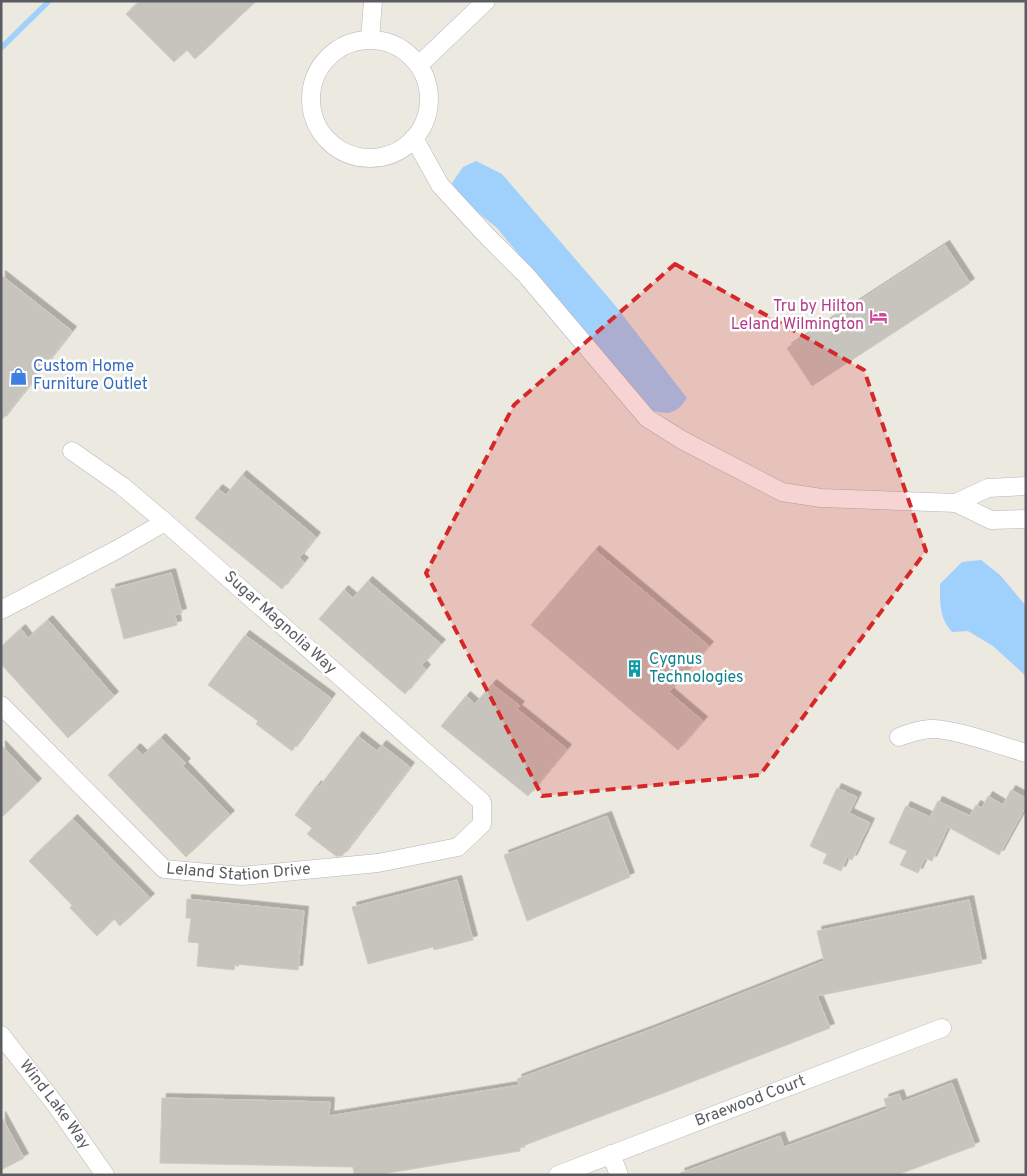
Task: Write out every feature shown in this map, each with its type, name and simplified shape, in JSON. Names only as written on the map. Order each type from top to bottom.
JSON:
[{"type":"street","points":[[370,39],[373,1]]},
{"type":"street","points":[[419,65],[486,1]]},
{"type":"street","points":[[370,39],[385,41],[404,50],[419,65],[426,80],[430,101],[425,121],[414,138],[392,154],[372,158],[344,153],[328,141],[314,121],[310,101],[313,80],[318,68],[338,49],[350,43],[370,39]]},
{"type":"street","points":[[414,138],[440,184],[486,235],[526,275],[647,418],[682,440],[782,492],[821,498],[956,503],[991,520],[1026,519]]},
{"type":"street","name":"Sugar Magnolia Way","points":[[72,451],[122,486],[166,522],[482,802]]},
{"type":"street","points":[[956,503],[988,488],[1026,486]]},
{"type":"street","points":[[1,610],[166,522]]},
{"type":"street","name":"Leland Station Drive","points":[[1,706],[164,868],[242,876],[378,863],[449,849],[458,847],[482,824],[482,802]]},
{"type":"street","points":[[899,737],[931,729],[951,731],[1026,753]]},
{"type":"street","name":"Braewood Court","points":[[558,1175],[942,1028]]},
{"type":"street","name":"Wind Lake Way","points":[[1,1035],[64,1115],[105,1175]]},
{"type":"street","points":[[611,1154],[619,1175]]},
{"type":"highlighted area","points":[[675,264],[864,370],[926,551],[760,775],[542,796],[426,573],[514,405]]},
{"type":"water","points":[[476,161],[502,174],[614,304],[687,398],[679,408],[666,413],[647,409],[497,228],[457,195],[452,183],[463,167]]},
{"type":"water","points":[[981,560],[1000,575],[1026,606],[1026,676],[993,646],[968,631],[952,632],[942,615],[940,584],[962,562]]},
{"type":"building","points":[[140,1],[256,1],[195,59],[187,50],[174,62],[126,14]]},
{"type":"building","name":"Tru by Hilton Leland Wilmington","points":[[945,245],[970,283],[812,386],[787,348]]},
{"type":"building","name":"Custom Home Furniture Outlet","points":[[1,275],[72,331],[1,421]]},
{"type":"building","points":[[242,475],[316,537],[299,558],[304,562],[282,589],[195,518],[218,489],[226,495]]},
{"type":"building","name":"Cygnus Technologies","points":[[595,550],[709,646],[669,692],[703,721],[678,750],[531,625]]},
{"type":"building","points":[[171,573],[182,613],[175,615],[177,625],[124,639],[111,589]]},
{"type":"building","points":[[368,581],[441,644],[422,665],[426,669],[405,694],[319,619],[344,590],[353,598]]},
{"type":"building","points":[[48,620],[114,696],[68,738],[1,664],[1,647],[21,629],[28,638]]},
{"type":"building","points":[[245,635],[331,698],[292,751],[256,724],[258,721],[208,685]]},
{"type":"building","points":[[492,684],[520,706],[517,709],[567,749],[528,796],[441,726],[466,696],[475,704]]},
{"type":"building","points":[[358,736],[377,751],[382,745],[410,767],[342,856],[336,856],[307,834],[312,828],[295,815],[317,785],[319,787]]},
{"type":"building","points":[[161,738],[186,763],[183,766],[230,815],[186,857],[108,775],[136,748],[143,755]]},
{"type":"building","points":[[1,745],[37,783],[1,818]]},
{"type":"building","points":[[837,788],[857,797],[849,813],[870,823],[852,860],[847,857],[841,871],[823,863],[827,854],[810,846]]},
{"type":"building","points":[[1011,790],[1026,798],[1026,806],[999,855],[948,827],[932,861],[925,858],[918,873],[900,865],[907,851],[889,843],[906,806],[930,817],[938,801],[970,816],[976,805],[982,808],[988,796],[1003,805]]},
{"type":"building","points":[[607,816],[630,877],[527,921],[504,855]]},
{"type":"building","points":[[73,819],[150,898],[120,926],[114,919],[97,936],[70,908],[72,905],[29,861]]},
{"type":"building","points":[[457,880],[473,940],[434,950],[433,947],[368,964],[352,907]]},
{"type":"building","points":[[187,899],[304,911],[298,970],[235,964],[234,970],[197,966],[199,943],[188,942],[191,918],[186,918]]},
{"type":"building","points":[[969,900],[982,963],[817,996],[830,1028],[520,1147],[520,1151],[376,1175],[354,1175],[353,1167],[160,1163],[162,1098],[330,1102],[329,1116],[520,1085],[517,1079],[652,1029],[824,961],[817,931]]},
{"type":"building","points":[[952,1083],[975,1146],[897,1175],[681,1175],[680,1173],[780,1136],[784,1147],[887,1109],[884,1099],[899,1094],[902,1102]]},
{"type":"building","points":[[1,1116],[24,1158],[1,1170]]},
{"type":"waterway","points":[[1,48],[49,1]]},
{"type":"place","name":"Tru by Hilton Leland Wilmington","points":[[878,316]]},
{"type":"place","name":"Custom Home Furniture Outlet","points":[[19,376]]},
{"type":"place","name":"Cygnus Technologies","points":[[635,669]]}]
